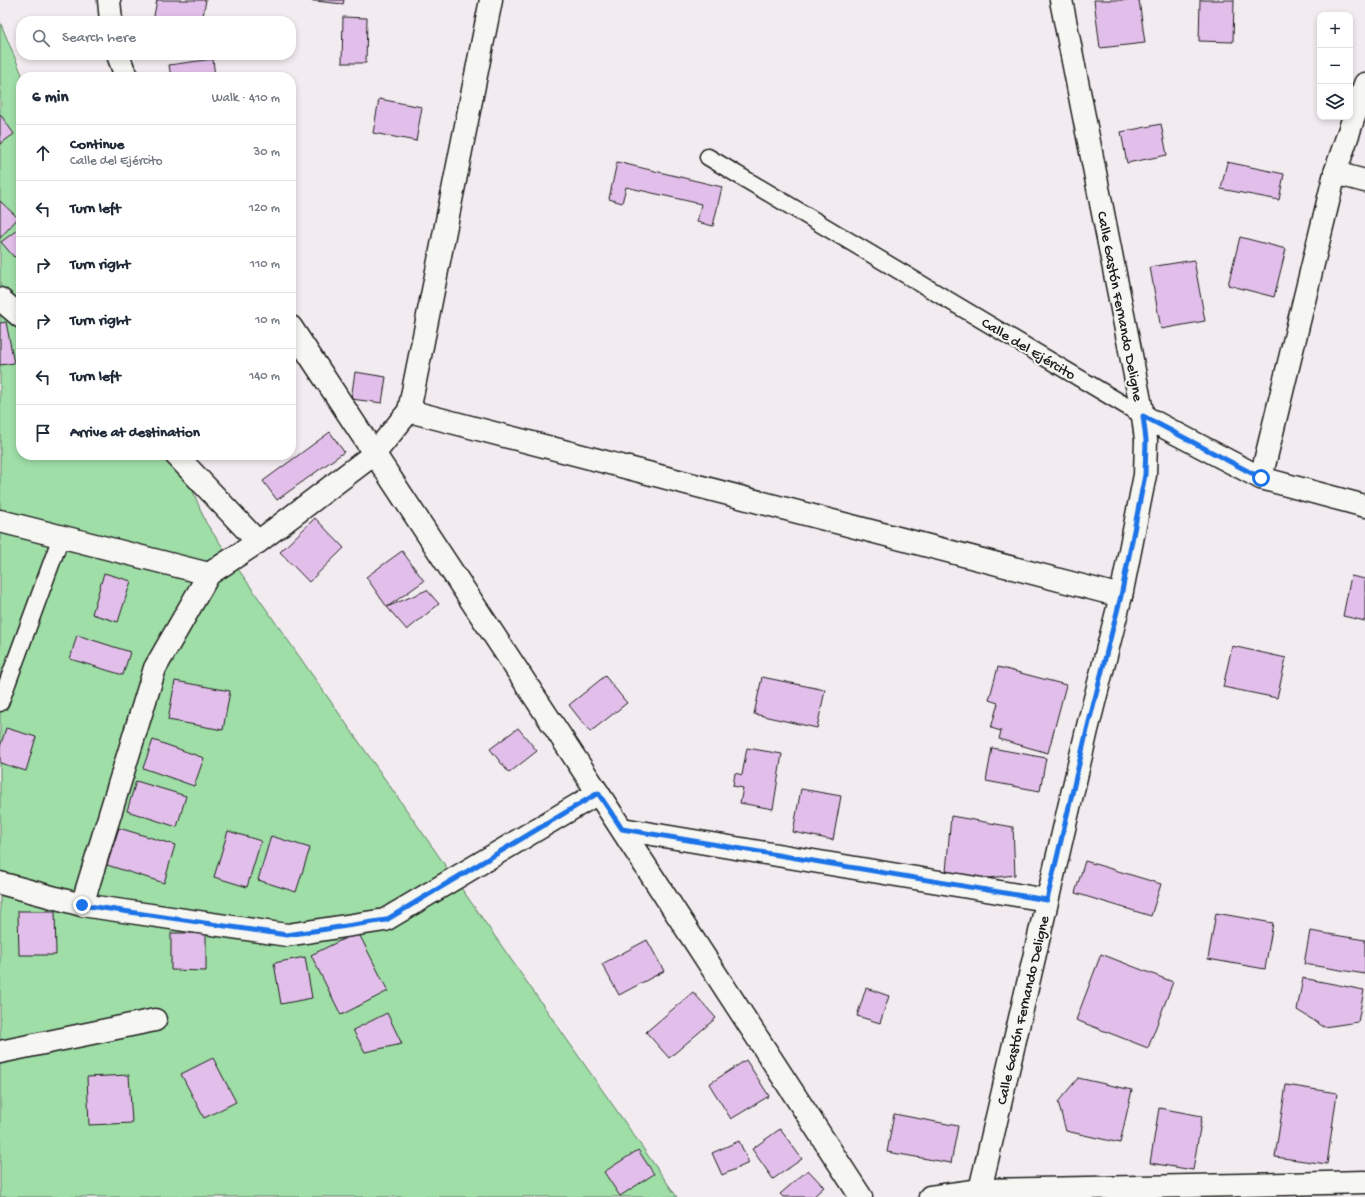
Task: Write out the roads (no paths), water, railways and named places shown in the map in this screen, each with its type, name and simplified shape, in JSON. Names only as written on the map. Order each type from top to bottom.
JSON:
[{"type":"street","points":[[108,0],[110,16]]},
{"type":"street","points":[[82,905],[155,668],[209,574],[258,542],[374,454],[409,410],[491,0]]},
{"type":"street","name":"Calle Gastón Fernando Deligne","points":[[980,1193],[1087,730],[1121,596],[1145,475],[1146,440],[1143,416],[1061,0]]},
{"type":"street","points":[[120,60],[125,72]]},
{"type":"street","points":[[1261,478],[1335,173],[1365,84]]},
{"type":"street","points":[[1335,173],[1365,181]]},
{"type":"street","points":[[0,299],[16,313]]},
{"type":"street","points":[[296,335],[622,829],[861,1197]]},
{"type":"street","points":[[409,410],[1121,596]]},
{"type":"street","name":"Calle del Ejército","points":[[1143,416],[1261,478],[1365,506]]},
{"type":"street","points":[[181,460],[258,542]]},
{"type":"street","points":[[0,521],[209,574]]},
{"type":"street","points":[[0,883],[82,905],[287,935],[386,920],[598,793]]},
{"type":"street","points":[[622,829],[1047,900]]},
{"type":"street","points":[[0,1052],[155,1020]]},
{"type":"street","points":[[930,1197],[980,1193],[1362,1187]]},
{"type":"lane","name":"Calle del Ejército","points":[[708,157],[1143,416]]},
{"type":"lane","points":[[0,703],[61,537]]}]
